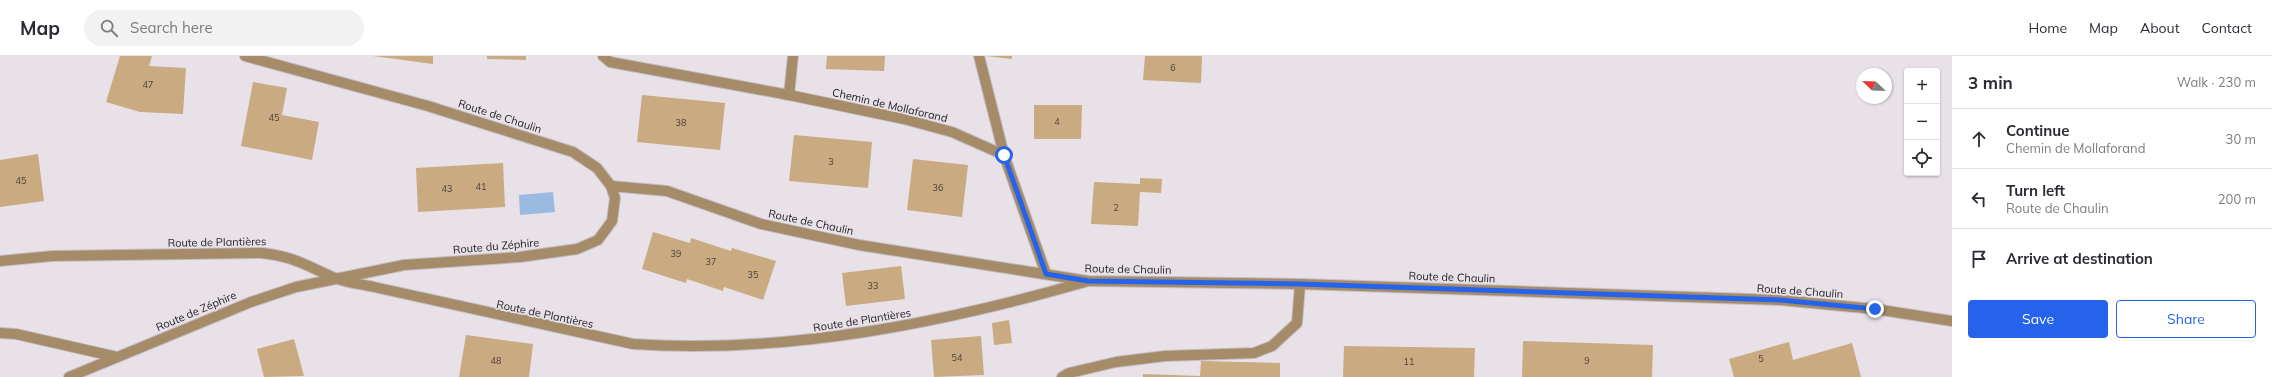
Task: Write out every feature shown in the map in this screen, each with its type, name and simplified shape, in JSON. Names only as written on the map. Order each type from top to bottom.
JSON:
[{"type":"street","name":"Route de Chaulin","points":[[245,56],[428,106],[573,152],[597,168],[611,186],[667,191],[761,224],[859,245],[1088,281],[1300,284],[1780,300],[1875,309],[1952,321]]},
{"type":"street","name":"Chemin de Mollaforand","points":[[604,56],[610,62],[904,118],[952,132],[1004,155]]},
{"type":"street","points":[[789,95],[793,56]]},
{"type":"street","points":[[979,56],[1004,155],[1046,274]]},
{"type":"street","name":"Route du Zéphire","points":[[336,278],[404,265],[520,257],[577,249],[588,246],[602,236],[612,221],[615,198],[611,186]]},
{"type":"street","name":"Route de Plantières","points":[[0,260],[52,256],[261,253],[282,255],[336,278],[495,316],[633,344],[677,347],[780,343],[930,322],[1009,304],[1088,281]]},
{"type":"street","name":"Route de Zéphire","points":[[69,377],[251,302],[296,287],[336,278]]},
{"type":"street","points":[[1062,377],[1069,373],[1116,362],[1164,356],[1254,353],[1272,346],[1297,323],[1300,284]]},
{"type":"street","points":[[0,333],[16,334],[117,357]]},
{"type":"water","points":[[553,192],[555,212],[520,215],[519,195]]},
{"type":"building","points":[[120,56],[152,56],[149,66],[186,68],[183,114],[140,112],[106,102]]},
{"type":"building","points":[[373,56],[433,56],[433,64]]},
{"type":"building","points":[[487,56],[526,56],[526,60],[487,59]]},
{"type":"building","points":[[827,56],[885,56],[884,71],[826,69]]},
{"type":"building","points":[[986,56],[1012,56],[1012,59]]},
{"type":"building","points":[[1145,56],[1202,56],[1201,83],[1143,80]]},
{"type":"building","points":[[253,82],[287,88],[282,115],[319,122],[312,160],[241,146]]},
{"type":"building","points":[[642,95],[725,103],[720,150],[637,142]]},
{"type":"building","points":[[1034,105],[1082,105],[1081,139],[1034,139]]},
{"type":"building","points":[[794,135],[872,142],[868,188],[789,181]]},
{"type":"building","points":[[38,154],[44,201],[0,207],[0,160]]},
{"type":"building","points":[[913,159],[968,165],[962,217],[907,210]]},
{"type":"building","points":[[503,163],[505,207],[418,212],[416,168]]},
{"type":"building","points":[[1140,178],[1162,179],[1161,193],[1140,192],[1138,226],[1091,224],[1094,182],[1140,184]]},
{"type":"building","points":[[653,232],[690,243],[691,238],[731,251],[732,248],[776,261],[763,300],[724,287],[723,291],[687,279],[686,283],[642,269]]},
{"type":"building","points":[[901,266],[905,299],[846,306],[842,273]]},
{"type":"building","points":[[1009,320],[1012,343],[994,345],[992,323]]},
{"type":"building","points":[[466,335],[533,344],[529,377],[459,377]]},
{"type":"building","points":[[981,336],[984,375],[934,377],[931,340]]},
{"type":"building","points":[[294,339],[304,376],[264,377],[257,349]]},
{"type":"building","points":[[1523,341],[1653,345],[1652,377],[1522,377]]},
{"type":"building","points":[[1789,342],[1793,360],[1852,343],[1861,377],[1734,377],[1729,359]]},
{"type":"building","points":[[1344,346],[1475,348],[1474,377],[1343,377]]},
{"type":"building","points":[[1201,361],[1280,363],[1280,377],[1143,377],[1143,374],[1200,376]]},
{"type":"route","points":[[1004,155],[1046,274],[1088,281],[1300,284],[1780,300],[1875,309]]}]
